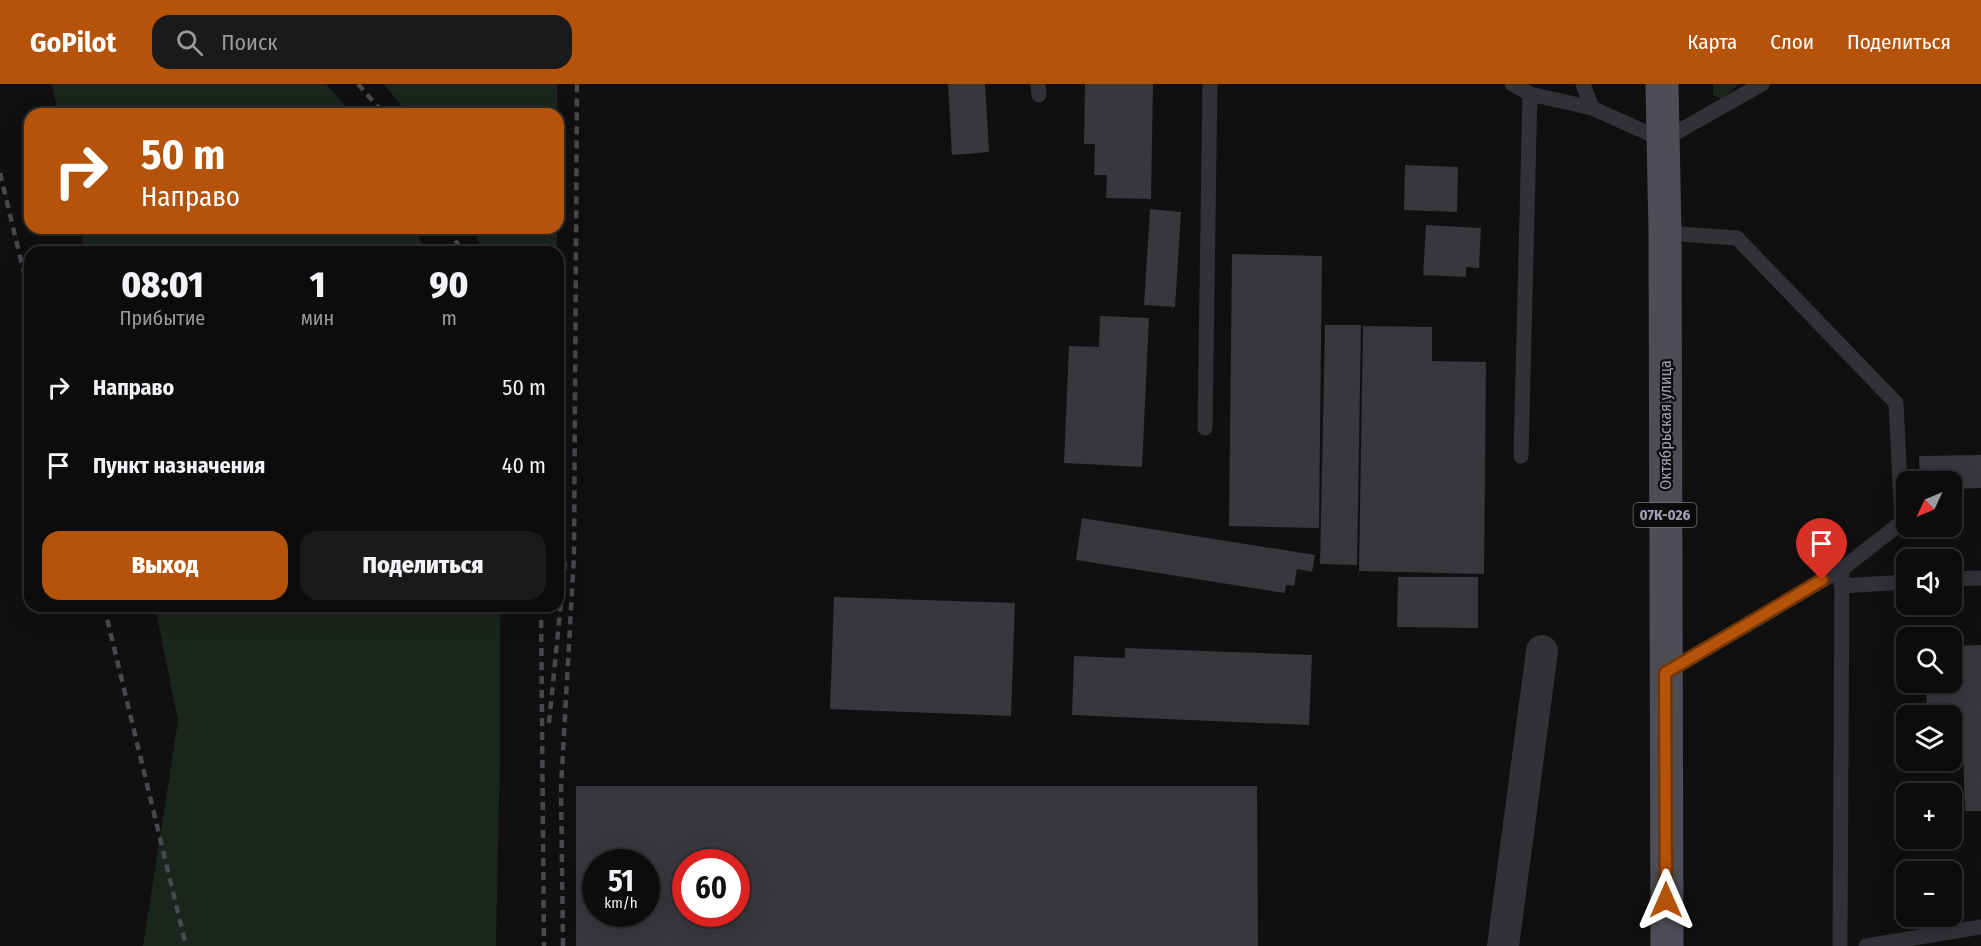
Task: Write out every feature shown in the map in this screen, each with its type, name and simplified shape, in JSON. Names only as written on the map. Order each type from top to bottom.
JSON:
[{"type":"main road","name":"Октябрьская улица","points":[[1662,84],[1665,233],[1666,946]]},
{"type":"street","points":[[1503,946],[1542,651]]},
{"type":"lane","points":[[1205,428],[1210,84]]},
{"type":"lane","points":[[1512,84],[1530,94],[1592,108],[1663,140],[1762,84]]},
{"type":"lane","points":[[1583,84],[1592,108]]},
{"type":"lane","points":[[1521,456],[1530,94]]},
{"type":"lane","points":[[1665,233],[1737,238],[1896,403],[1902,522],[1842,569],[1665,673]]},
{"type":"lane","points":[[1840,946],[1842,569]]},
{"type":"lane","points":[[1962,579],[1981,578]]},
{"type":"lane","points":[[1841,586],[1896,583]]},
{"type":"lane","points":[[1866,946],[1981,927]]},
{"type":"shaded area","points":[[52,84],[326,84],[347,108],[57,108]]},
{"type":"shaded area","points":[[384,84],[557,84],[557,108],[403,108]]},
{"type":"shaded area","points":[[1713,84],[1739,84],[1722,99],[1713,95]]},
{"type":"shaded area","points":[[81,234],[417,234],[423,246],[84,246]]},
{"type":"shaded area","points":[[475,234],[557,234],[557,246],[480,246]]},
{"type":"shaded area","points":[[156,612],[500,612],[496,946],[143,946],[178,721]]},
{"type":"building","points":[[948,84],[985,84],[989,152],[952,155]]},
{"type":"building","points":[[1085,84],[1153,84],[1151,199],[1106,198],[1107,175],[1094,175],[1095,144],[1084,144]]},
{"type":"building","points":[[1405,165],[1458,167],[1457,212],[1404,210]]},
{"type":"building","points":[[1150,209],[1181,212],[1175,307],[1144,305]]},
{"type":"building","points":[[1426,225],[1481,228],[1479,268],[1466,267],[1466,277],[1423,275]]},
{"type":"building","points":[[1232,254],[1322,256],[1319,528],[1229,526]]},
{"type":"building","points":[[1100,316],[1149,318],[1142,467],[1064,463],[1069,346],[1099,347]]},
{"type":"building","points":[[1325,325],[1361,325],[1357,565],[1320,564]]},
{"type":"building","points":[[1363,326],[1432,327],[1432,361],[1486,362],[1484,574],[1359,571]]},
{"type":"building","points":[[1981,455],[1981,488],[1962,489],[1962,471],[1920,471],[1919,456]]},
{"type":"building","points":[[1082,518],[1315,555],[1312,572],[1297,569],[1294,586],[1286,585],[1285,593],[1076,560]]},
{"type":"building","points":[[1398,577],[1478,577],[1478,628],[1397,627]]},
{"type":"building","points":[[834,597],[1015,603],[1011,716],[830,709]]},
{"type":"building","points":[[1981,645],[1981,811],[1965,811],[1962,705],[1927,705],[1926,693],[1962,693],[1962,646]]},
{"type":"building","points":[[1125,648],[1312,655],[1309,725],[1072,715],[1074,656],[1125,658]]},
{"type":"building","points":[[576,786],[1257,786],[1258,946],[576,946]]},
{"type":"railway","points":[[358,84],[379,108]]},
{"type":"railway","points":[[563,946],[561,787],[574,556],[577,84]]},
{"type":"railway","points":[[0,173],[24,273]]},
{"type":"railway","points":[[452,234],[459,246]]},
{"type":"railway","points":[[564,572],[565,562]]},
{"type":"railway","points":[[105,612],[186,946]]},
{"type":"railway","points":[[541,612],[544,946]]},
{"type":"railway","points":[[549,723],[560,612]]},
{"type":"route","points":[[1666,900],[1665,673],[1822,580]]}]
